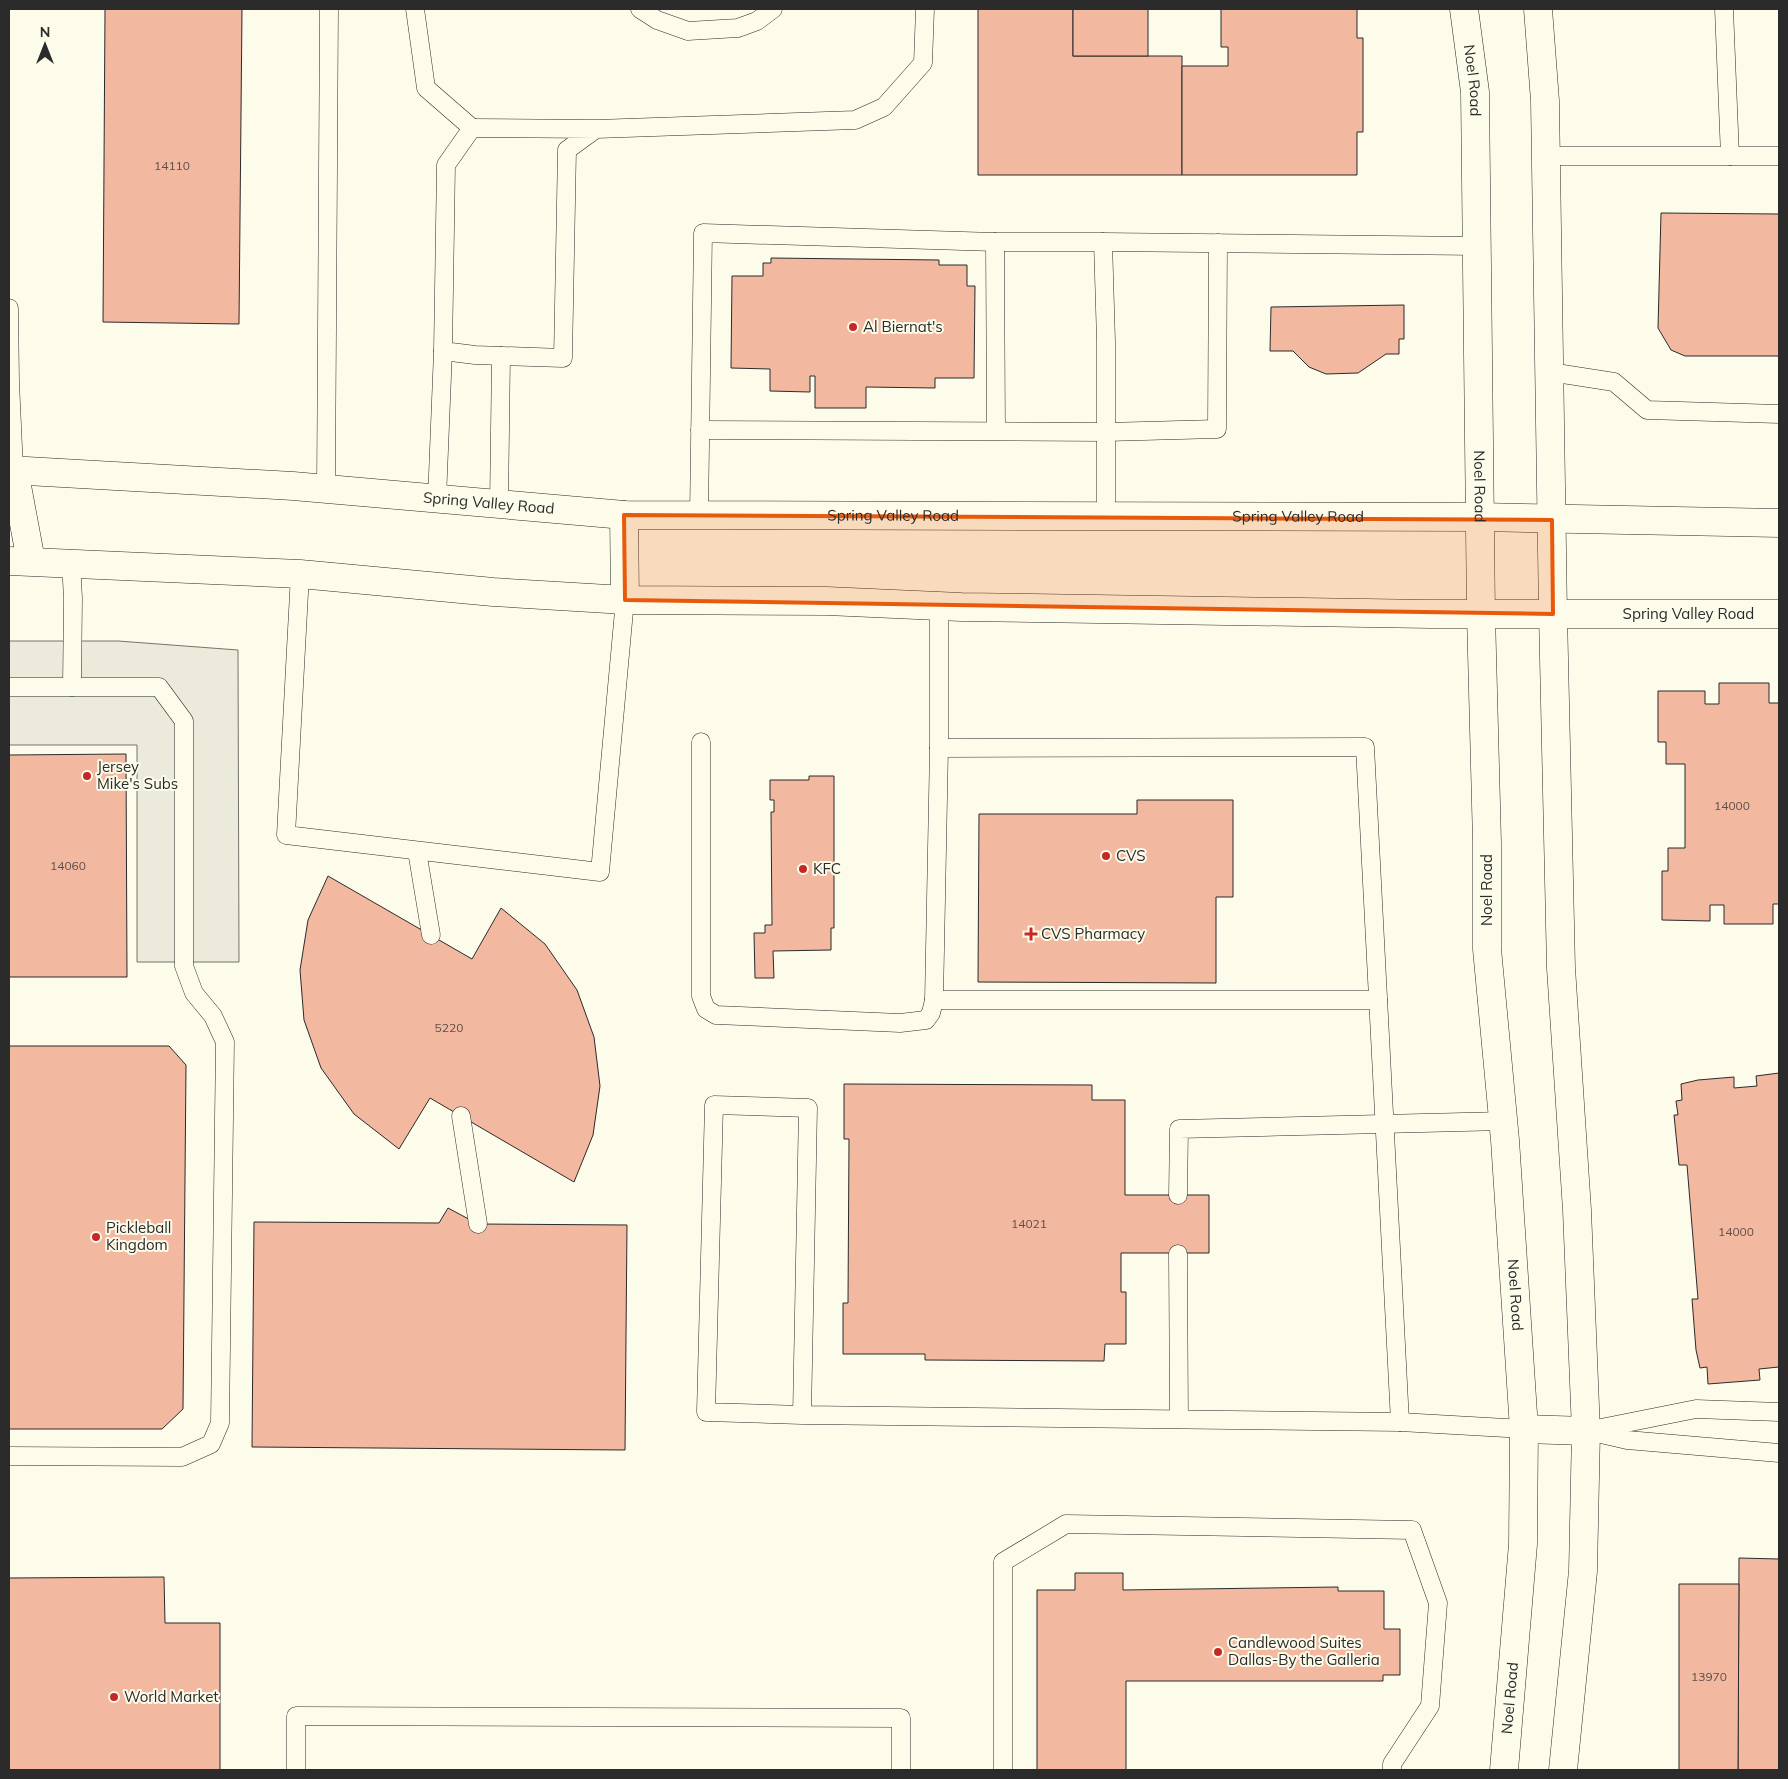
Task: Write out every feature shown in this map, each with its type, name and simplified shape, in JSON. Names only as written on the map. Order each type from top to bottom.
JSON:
[{"type":"main road","name":"Noel Road","points":[[1464,9],[1475,92],[1481,615],[1487,842],[1487,950],[1504,1121],[1524,1430],[1523,1544],[1504,1770]]},
{"type":"main road","points":[[1538,9],[1545,101],[1561,968],[1577,1210],[1586,1431],[1583,1571],[1563,1770]]},
{"type":"main road","name":"Spring Valley Road","points":[[12,470],[326,489],[624,515],[1480,517],[1552,520],[1779,523]]},
{"type":"main road","points":[[12,470],[20,561]]},
{"type":"main road","points":[[624,515],[625,600]]},
{"type":"main road","name":"Spring Valley Road","points":[[20,561],[300,574],[493,592],[625,600],[827,602],[939,607],[1481,615],[1779,614]]},
{"type":"main road","points":[[1524,1430],[1586,1431]]},
{"type":"lane","points":[[326,489],[329,9]]},
{"type":"lane","points":[[415,9],[426,88],[472,128],[596,129],[855,120],[884,107],[923,63],[925,9]]},
{"type":"lane","points":[[640,9],[657,20],[688,31],[738,28],[756,21],[773,9]]},
{"type":"lane","points":[[1724,9],[1730,156]]},
{"type":"lane","points":[[437,499],[443,351],[446,165],[472,128]]},
{"type":"lane","points":[[443,351],[475,355],[564,358],[567,150],[596,129]]},
{"type":"lane","points":[[1546,156],[1779,156]]},
{"type":"lane","points":[[699,516],[703,233],[995,242],[1477,246]]},
{"type":"lane","points":[[995,242],[996,431]]},
{"type":"lane","points":[[1103,242],[1106,341],[1106,516]]},
{"type":"lane","points":[[700,430],[1106,432],[1217,429],[1218,243]]},
{"type":"lane","points":[[9,308],[12,470]]},
{"type":"lane","points":[[499,504],[501,356]]},
{"type":"lane","points":[[1550,372],[1614,382],[1647,410],[1779,414]]},
{"type":"lane","points":[[71,563],[73,598],[72,687]]},
{"type":"lane","points":[[300,574],[286,835],[600,872],[625,600]]},
{"type":"lane","points":[[701,742],[701,996],[706,1009],[716,1015],[900,1023],[926,1020],[932,1012],[934,1000],[939,748],[939,607]]},
{"type":"lane","points":[[9,687],[159,687],[184,721],[184,966],[194,993],[213,1016],[224,1042],[220,1423],[211,1444],[182,1458],[9,1456]]},
{"type":"lane","points":[[939,748],[1365,747],[1400,1422]]},
{"type":"lane","points":[[417,851],[431,935]]},
{"type":"lane","points":[[934,1000],[1378,1000]]},
{"type":"lane","points":[[802,1414],[808,1108],[714,1105],[706,1412],[802,1414],[1400,1422],[1524,1430]]},
{"type":"lane","points":[[461,1116],[478,1224]]},
{"type":"lane","points":[[1178,1195],[1179,1129],[1504,1121]]},
{"type":"lane","points":[[1178,1254],[1179,1419]]},
{"type":"lane","points":[[1586,1431],[1696,1409],[1779,1412]]},
{"type":"lane","points":[[1586,1431],[1627,1440],[1779,1453]]},
{"type":"lane","points":[[1003,1770],[1003,1562],[1066,1524],[1412,1530],[1438,1602],[1430,1706],[1392,1764],[1392,1770]]},
{"type":"lane","points":[[296,1770],[296,1716],[901,1718],[901,1770]]},
{"type":"highlighted area","points":[[624,515],[1552,520],[1553,614],[625,600]]},
{"type":"shaded area","points":[[9,641],[118,641],[238,650],[239,962],[137,962],[137,745],[9,745]]},
{"type":"building","points":[[105,9],[242,9],[239,324],[103,322]]},
{"type":"building","points":[[978,9],[1073,9],[1073,56],[1182,56],[1182,175],[978,175]]},
{"type":"building","points":[[1073,9],[1148,9],[1148,56],[1073,56]]},
{"type":"building","points":[[1221,9],[1357,9],[1357,38],[1363,38],[1363,132],[1357,132],[1357,175],[1182,175],[1182,66],[1228,66],[1228,47],[1221,47]]},
{"type":"building","points":[[1661,213],[1779,214],[1779,356],[1685,356],[1671,350],[1658,328]]},
{"type":"building","name":"Al Biernat's","points":[[771,258],[939,260],[939,265],[967,265],[967,286],[975,286],[974,378],[935,378],[935,388],[866,387],[866,408],[815,408],[815,376],[810,376],[810,392],[770,391],[770,369],[731,368],[732,276],[763,276],[763,263],[771,263]]},
{"type":"building","points":[[1404,305],[1404,339],[1399,339],[1399,354],[1386,354],[1358,373],[1326,374],[1309,367],[1293,351],[1270,351],[1271,307]]},
{"type":"building","points":[[1719,683],[1769,683],[1769,703],[1779,703],[1779,904],[1773,904],[1773,924],[1724,924],[1724,905],[1710,905],[1710,921],[1662,920],[1662,871],[1668,871],[1668,848],[1685,848],[1685,764],[1666,764],[1666,742],[1658,742],[1658,691],[1705,691],[1705,704],[1719,704]]},
{"type":"building","points":[[126,754],[127,977],[9,977],[9,755]]},
{"type":"building","name":"KFC","points":[[809,776],[834,776],[834,928],[831,928],[831,950],[773,951],[774,978],[755,978],[754,933],[765,933],[765,925],[772,925],[771,812],[774,812],[774,800],[770,800],[770,780],[809,780]]},
{"type":"building","name":"CVS","points":[[1137,800],[1233,800],[1233,897],[1216,897],[1216,983],[978,982],[979,814],[1137,814]]},
{"type":"building","points":[[328,876],[472,959],[501,908],[545,944],[577,990],[594,1037],[600,1086],[593,1135],[574,1182],[430,1098],[399,1149],[354,1114],[321,1068],[304,1020],[300,970],[308,920]]},
{"type":"building","name":"Pickleball Kingdom","points":[[9,1046],[169,1046],[186,1065],[183,1409],[162,1429],[9,1429]]},
{"type":"building","points":[[1779,1073],[1779,1367],[1759,1369],[1760,1380],[1708,1384],[1707,1367],[1700,1368],[1696,1350],[1692,1299],[1698,1299],[1687,1165],[1679,1165],[1674,1115],[1678,1115],[1676,1101],[1682,1100],[1681,1084],[1698,1080],[1734,1077],[1734,1088],[1757,1086],[1756,1076]]},
{"type":"building","points":[[844,1084],[1092,1085],[1092,1100],[1125,1100],[1125,1195],[1209,1195],[1209,1253],[1121,1253],[1121,1292],[1126,1292],[1126,1344],[1105,1344],[1104,1361],[925,1360],[925,1354],[843,1354],[843,1303],[848,1303],[849,1139],[844,1139]]},
{"type":"building","points":[[448,1208],[478,1224],[627,1225],[625,1450],[252,1447],[254,1222],[439,1223]]},
{"type":"building","points":[[1739,1558],[1779,1559],[1779,1770],[1738,1770]]},
{"type":"building","name":"Candlewood Suites Dallas-By the Galleria","points":[[1075,1573],[1123,1573],[1123,1590],[1338,1587],[1338,1591],[1384,1591],[1384,1629],[1400,1629],[1400,1675],[1383,1675],[1383,1681],[1126,1681],[1126,1770],[1037,1770],[1037,1590],[1075,1590]]},
{"type":"building","name":"World Market","points":[[164,1577],[165,1623],[220,1623],[220,1770],[9,1770],[9,1578]]},
{"type":"building","points":[[1679,1584],[1739,1584],[1738,1770],[1679,1770]]},
{"type":"place","name":"Al Biernat's","points":[[853,327]]},
{"type":"place","name":"Jersey Mike's Subs","points":[[87,776]]},
{"type":"place","name":"CVS","points":[[1106,856]]},
{"type":"place","name":"KFC","points":[[803,869]]},
{"type":"place","name":"CVS Pharmacy","points":[[1031,934]]},
{"type":"place","name":"Pickleball Kingdom","points":[[96,1237]]},
{"type":"place","name":"Candlewood Suites Dallas-By the Galleria","points":[[1218,1652]]},
{"type":"place","name":"World Market","points":[[114,1697]]}]
